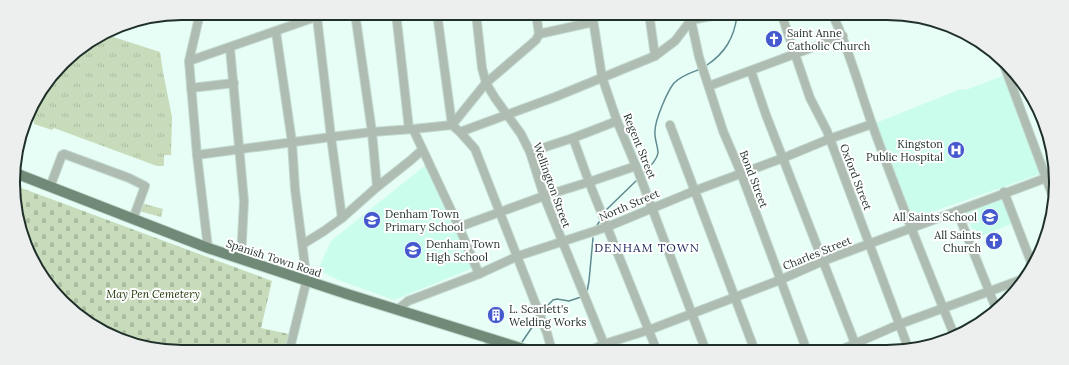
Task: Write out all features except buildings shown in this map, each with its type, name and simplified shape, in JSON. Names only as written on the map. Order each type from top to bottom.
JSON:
[{"type":"main road","name":"Spanish Town Road","points":[[20,175],[208,248],[306,281],[509,345]]},
{"type":"street","points":[[199,20],[190,61],[191,88],[208,248]]},
{"type":"street","points":[[190,61],[309,20]]},
{"type":"street","points":[[317,20],[342,218]]},
{"type":"street","points":[[356,20],[372,132],[377,186]]},
{"type":"street","points":[[397,20],[411,129],[459,227],[478,274]]},
{"type":"street","points":[[438,20],[452,125],[475,149],[518,256],[550,345]]},
{"type":"street","name":"Wellington Street","points":[[477,20],[482,68],[486,83],[521,134],[530,152],[544,196],[604,344]]},
{"type":"street","points":[[197,155],[240,148],[372,132],[452,125],[486,83],[536,40],[539,34],[537,20]]},
{"type":"street","points":[[650,20],[656,56]]},
{"type":"street","points":[[460,132],[555,97],[656,56],[675,41],[687,20]]},
{"type":"street","name":"Bond Street","points":[[690,20],[699,57],[723,131],[741,173],[805,345]]},
{"type":"street","name":"Oxford Street","points":[[783,20],[810,98],[827,131],[907,344]]},
{"type":"street","points":[[835,20],[843,36],[872,124],[911,229],[952,331]]},
{"type":"street","points":[[539,34],[593,22]]},
{"type":"street","name":"Regent Street","points":[[593,22],[602,77],[617,121],[636,166],[704,345]]},
{"type":"street","points":[[276,32],[292,142],[295,189],[306,274],[306,281],[291,345]]},
{"type":"street","points":[[709,86],[843,36]]},
{"type":"street","points":[[230,48],[244,201],[241,259]]},
{"type":"street","points":[[751,71],[766,115],[856,345]]},
{"type":"street","points":[[1013,81],[1049,173]]},
{"type":"street","points":[[191,88],[234,83]]},
{"type":"street","points":[[530,152],[573,138],[617,121]]},
{"type":"street","name":"North Street","points":[[397,310],[408,301],[478,274],[518,256],[607,227],[694,191],[872,124]]},
{"type":"street","points":[[670,125],[753,345]]},
{"type":"street","points":[[573,138],[589,182],[655,345]]},
{"type":"street","points":[[302,244],[342,218],[377,186],[422,150]]},
{"type":"street","points":[[50,187],[64,154],[129,178],[145,186],[133,219]]},
{"type":"street","points":[[459,227],[544,196],[636,166]]},
{"type":"street","name":"Charles Street","points":[[604,344],[649,330],[734,296],[780,280],[823,261],[1049,176]]},
{"type":"street","points":[[1004,192],[1030,259]]},
{"type":"street","points":[[957,211],[994,304]]},
{"type":"street","points":[[861,345],[900,324],[1013,284]]},
{"type":"street","points":[[489,345],[491,340]]},
{"type":"shaded area","name":"Kingston Public Hospital","points":[[1005,75],[1040,174],[909,220],[871,125],[961,89],[966,90]]},
{"type":"shaded area","name":"Denham Town High School","points":[[427,164],[473,268],[394,300],[341,281],[318,270],[331,241]]},
{"type":"shaded area","name":"All Saints School","points":[[1003,196],[1014,223],[976,238],[965,211]]},
{"type":"green space","points":[[112,37],[160,52],[172,117],[171,155],[164,155],[163,166],[157,166],[54,128],[52,130],[34,124],[34,121],[32,120],[47,92],[60,75],[75,60],[101,42]]},
{"type":"green space","name":"May Pen Cemetery","points":[[20,187],[272,281],[261,328],[289,334],[286,345],[172,345],[151,342],[120,333],[101,323],[75,305],[60,290],[47,273],[32,245],[23,214]]},
{"type":"green space","points":[[141,203],[163,209],[161,217],[139,211]]},
{"type":"waterway","points":[[707,65],[719,55],[728,44],[734,31],[736,20]]},
{"type":"waterway","points":[[644,173],[652,164],[658,153],[655,134],[656,126],[659,113],[668,93],[674,83],[686,75],[698,70]]},
{"type":"waterway","points":[[605,211],[636,181]]},
{"type":"waterway","points":[[596,227],[601,219]]},
{"type":"waterway","points":[[587,292],[593,238]]},
{"type":"waterway","points":[[542,311],[553,300],[557,299],[569,301],[581,297]]},
{"type":"waterway","points":[[522,342],[537,320]]},
{"type":"place","name":"Saint Anne Catholic Church","points":[[774,39]]},
{"type":"place","name":"Kingston Public Hospital","points":[[956,150]]},
{"type":"place","name":"All Saints School","points":[[990,217]]},
{"type":"place","name":"Denham Town Primary School","points":[[372,220]]},
{"type":"place","name":"All Saints Church","points":[[994,241]]},
{"type":"place","name":"Denham Town High School","points":[[413,250]]},
{"type":"place","name":"L. Scarlett's Welding Works","points":[[496,315]]},
{"type":"district","name":"DENHAM TOWN","points":[[647,248]]}]
